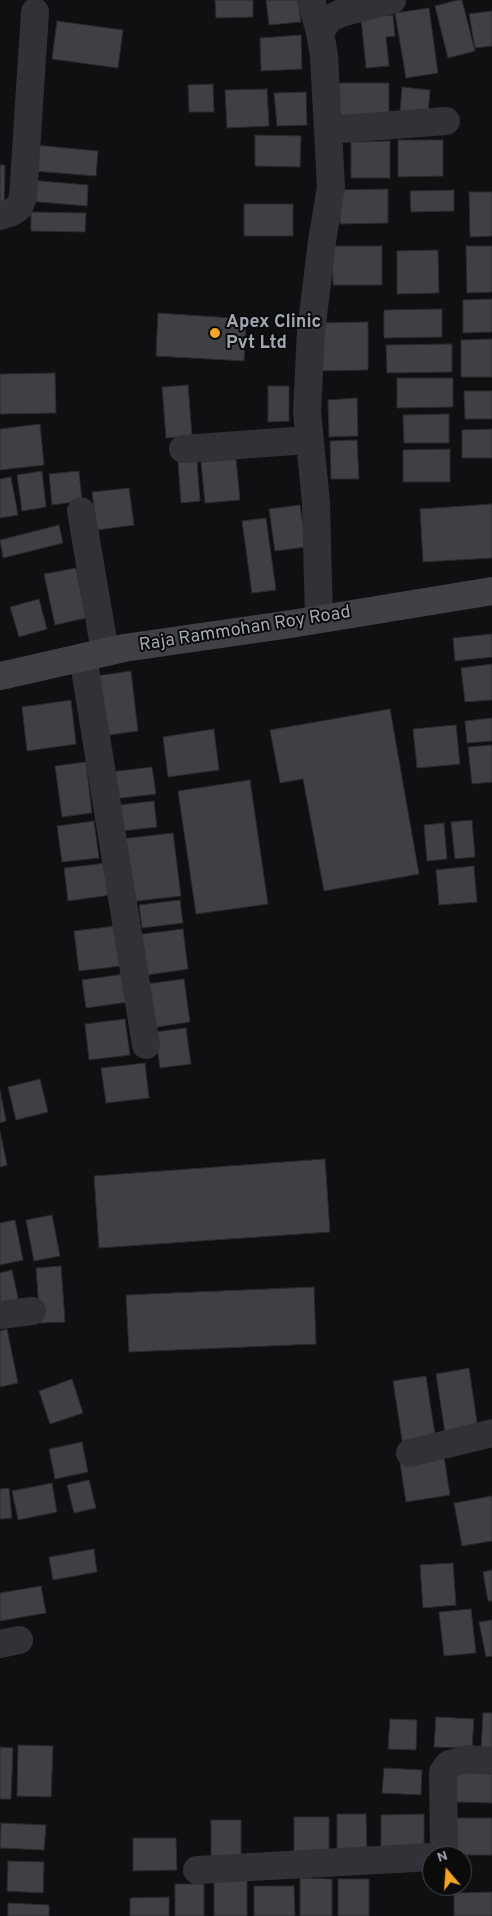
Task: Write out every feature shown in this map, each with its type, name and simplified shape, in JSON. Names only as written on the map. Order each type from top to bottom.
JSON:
[{"type":"main road","name":"Raja Rammohan Roy Road","points":[[0,676],[124,648],[492,591]]},
{"type":"street","points":[[311,0],[320,32],[324,56],[331,187],[311,332],[306,411],[316,503],[318,619]]},
{"type":"street","points":[[320,32],[329,19],[341,13],[392,0]]},
{"type":"street","points":[[0,216],[12,212],[19,207],[23,197],[35,12]]},
{"type":"street","points":[[328,130],[446,121]]},
{"type":"street","points":[[182,449],[308,440]]},
{"type":"street","points":[[81,511],[94,655],[146,1045]]},
{"type":"street","points":[[0,1315],[32,1311]]},
{"type":"street","points":[[410,1453],[492,1433]]},
{"type":"street","points":[[444,1846],[443,1772],[449,1764],[468,1759],[492,1761]]},
{"type":"street","points":[[197,1870],[422,1858]]},
{"type":"building","points":[[215,0],[253,0],[253,17],[216,18]]},
{"type":"building","points":[[266,0],[298,0],[301,22],[269,25]]},
{"type":"building","points":[[462,0],[475,51],[448,58],[435,6]]},
{"type":"building","points":[[429,8],[438,73],[406,78],[395,13]]},
{"type":"building","points":[[492,11],[492,46],[475,48],[469,14]]},
{"type":"building","points":[[393,15],[395,36],[386,37],[389,66],[366,68],[361,18]]},
{"type":"building","points":[[57,21],[123,30],[118,68],[52,59]]},
{"type":"building","points":[[301,35],[302,69],[261,71],[260,38]]},
{"type":"building","points":[[334,83],[389,83],[389,121],[335,119]]},
{"type":"building","points":[[213,84],[214,112],[189,112],[188,85]]},
{"type":"building","points":[[402,87],[430,90],[428,114],[400,112]]},
{"type":"building","points":[[267,89],[269,126],[227,128],[225,90]]},
{"type":"building","points":[[306,92],[307,125],[277,126],[274,93]]},
{"type":"building","points":[[255,135],[301,136],[300,167],[255,166]]},
{"type":"building","points":[[398,140],[443,140],[443,176],[398,177]]},
{"type":"building","points":[[390,141],[390,178],[351,178],[351,142]]},
{"type":"building","points":[[35,145],[98,151],[96,176],[33,171]]},
{"type":"building","points":[[0,165],[5,165],[4,210],[0,210]]},
{"type":"building","points":[[29,180],[88,185],[87,206],[27,201]]},
{"type":"building","points":[[388,189],[388,223],[340,224],[339,190]]},
{"type":"building","points":[[454,190],[454,211],[411,212],[410,191]]},
{"type":"building","points":[[469,192],[492,192],[492,236],[470,237]]},
{"type":"building","points":[[244,204],[293,204],[293,236],[244,236]]},
{"type":"building","points":[[31,212],[86,213],[85,232],[31,231]]},
{"type":"building","points":[[332,246],[382,246],[382,285],[333,285]]},
{"type":"building","points":[[466,246],[492,246],[492,292],[467,293]]},
{"type":"building","points":[[438,250],[439,293],[397,294],[397,251]]},
{"type":"building","points":[[492,299],[492,332],[463,333],[463,300]]},
{"type":"building","points":[[442,309],[442,337],[384,338],[384,310]]},
{"type":"building","points":[[158,313],[246,319],[244,361],[156,356]]},
{"type":"building","points":[[368,322],[368,370],[315,371],[315,323]]},
{"type":"building","points":[[492,339],[492,377],[461,377],[461,340]]},
{"type":"building","points":[[452,344],[452,372],[387,373],[386,345]]},
{"type":"building","points":[[55,373],[56,413],[0,414],[0,374]]},
{"type":"building","points":[[397,378],[453,378],[453,407],[397,408]]},
{"type":"building","points":[[188,385],[192,436],[166,438],[162,387]]},
{"type":"building","points":[[268,386],[289,386],[289,421],[268,422]]},
{"type":"building","points":[[464,391],[492,391],[492,419],[465,419]]},
{"type":"building","points":[[357,398],[358,436],[329,437],[328,400]]},
{"type":"building","points":[[449,414],[449,443],[404,443],[403,415]]},
{"type":"building","points":[[40,424],[44,465],[0,470],[0,429]]},
{"type":"building","points":[[492,429],[492,458],[462,458],[462,430]]},
{"type":"building","points":[[357,440],[359,479],[331,479],[330,441]]},
{"type":"building","points":[[450,449],[450,482],[403,482],[403,450]]},
{"type":"building","points":[[236,459],[240,500],[205,503],[201,462]]},
{"type":"building","points":[[197,461],[200,501],[181,503],[178,462]]},
{"type":"building","points":[[42,471],[46,507],[22,511],[17,475]]},
{"type":"building","points":[[79,471],[82,501],[52,505],[49,474]]},
{"type":"building","points":[[11,477],[18,515],[0,518],[0,479]]},
{"type":"building","points":[[129,488],[134,525],[97,530],[92,492]]},
{"type":"building","points":[[492,504],[492,558],[423,562],[420,509]]},
{"type":"building","points":[[300,505],[306,547],[275,551],[269,509]]},
{"type":"building","points":[[266,518],[276,590],[252,593],[242,521]]},
{"type":"building","points":[[59,525],[63,543],[3,558],[0,540]]},
{"type":"building","points":[[76,568],[86,618],[55,625],[44,574]]},
{"type":"building","points":[[39,599],[47,629],[19,637],[10,607]]},
{"type":"building","points":[[492,634],[492,657],[455,661],[453,638]]},
{"type":"building","points":[[492,664],[492,700],[465,702],[461,668]]},
{"type":"building","points":[[131,671],[138,731],[103,736],[96,676]]},
{"type":"building","points":[[71,700],[76,744],[27,751],[22,707]]},
{"type":"building","points":[[390,709],[419,874],[324,891],[303,779],[280,783],[270,730]]},
{"type":"building","points":[[492,718],[492,741],[467,743],[465,721]]},
{"type":"building","points":[[456,725],[460,764],[417,768],[413,729]]},
{"type":"building","points":[[214,729],[219,770],[168,777],[163,737]]},
{"type":"building","points":[[492,745],[492,782],[472,784],[468,747]]},
{"type":"building","points":[[86,762],[92,813],[62,817],[55,766]]},
{"type":"building","points":[[152,767],[156,794],[113,799],[110,772]]},
{"type":"building","points":[[250,780],[268,904],[196,914],[178,791]]},
{"type":"building","points":[[154,801],[157,827],[122,831],[119,805]]},
{"type":"building","points":[[472,820],[475,857],[455,859],[451,822]]},
{"type":"building","points":[[94,821],[99,858],[62,862],[57,826]]},
{"type":"building","points":[[444,823],[447,859],[427,861],[424,825]]},
{"type":"building","points":[[173,833],[181,896],[128,902],[120,839]]},
{"type":"building","points":[[107,863],[111,895],[68,901],[64,868]]},
{"type":"building","points":[[474,866],[477,902],[439,905],[436,870]]},
{"type":"building","points":[[180,900],[183,923],[142,928],[139,905]]},
{"type":"building","points":[[116,926],[121,966],[79,971],[74,931]]},
{"type":"building","points":[[183,929],[188,969],[141,976],[135,935]]},
{"type":"building","points":[[124,974],[128,1002],[86,1008],[82,980]]},
{"type":"building","points":[[184,979],[190,1022],[151,1028],[146,984]]},
{"type":"building","points":[[125,1019],[130,1055],[89,1060],[85,1024]]},
{"type":"building","points":[[186,1028],[191,1064],[160,1068],[155,1032]]},
{"type":"building","points":[[145,1063],[149,1098],[106,1103],[101,1068]]},
{"type":"building","points":[[40,1079],[48,1112],[16,1120],[8,1087]]},
{"type":"building","points":[[0,1090],[6,1121],[0,1123]]},
{"type":"building","points":[[0,1131],[7,1165],[0,1167]]},
{"type":"building","points":[[325,1159],[330,1232],[99,1248],[94,1176]]},
{"type":"building","points":[[52,1215],[60,1256],[34,1261],[26,1220]]},
{"type":"building","points":[[15,1220],[23,1260],[0,1265],[0,1223]]},
{"type":"building","points":[[61,1266],[65,1322],[40,1323],[36,1268]]},
{"type":"building","points":[[12,1270],[20,1307],[0,1311],[0,1273]]},
{"type":"building","points":[[314,1287],[316,1344],[129,1352],[126,1295]]},
{"type":"building","points":[[7,1329],[18,1383],[0,1387],[0,1331]]},
{"type":"building","points":[[469,1368],[478,1429],[445,1433],[436,1374]]},
{"type":"building","points":[[426,1376],[436,1441],[403,1446],[393,1381]]},
{"type":"building","points":[[72,1379],[83,1413],[50,1424],[39,1391]]},
{"type":"building","points":[[82,1442],[88,1472],[55,1479],[49,1449]]},
{"type":"building","points":[[444,1456],[450,1495],[406,1502],[400,1463]]},
{"type":"building","points":[[89,1480],[96,1508],[74,1513],[67,1485]]},
{"type":"building","points":[[52,1483],[57,1512],[18,1520],[12,1491]]},
{"type":"building","points":[[9,1488],[12,1518],[0,1519],[0,1489]]},
{"type":"building","points":[[492,1496],[492,1541],[462,1546],[454,1503]]},
{"type":"building","points":[[94,1549],[97,1572],[53,1580],[49,1557]]},
{"type":"building","points":[[453,1563],[456,1605],[423,1608],[420,1565]]},
{"type":"building","points":[[492,1570],[492,1601],[488,1601],[483,1572]]},
{"type":"building","points":[[41,1586],[46,1613],[0,1621],[0,1593]]},
{"type":"building","points":[[471,1609],[476,1653],[444,1656],[439,1612]]},
{"type":"building","points":[[492,1620],[492,1656],[486,1657],[479,1622]]},
{"type":"building","points":[[483,1713],[492,1713],[492,1751],[481,1750]]},
{"type":"building","points":[[436,1717],[474,1719],[472,1748],[434,1747]]},
{"type":"building","points":[[390,1719],[417,1720],[416,1750],[388,1749]]},
{"type":"building","points":[[18,1745],[53,1746],[51,1797],[17,1796]]},
{"type":"building","points":[[0,1747],[13,1748],[11,1799],[0,1799]]},
{"type":"building","points":[[384,1768],[422,1770],[421,1795],[382,1793]]},
{"type":"building","points":[[457,1771],[492,1773],[492,1803],[456,1802]]},
{"type":"building","points":[[337,1814],[366,1814],[367,1851],[337,1850]]},
{"type":"building","points":[[424,1814],[424,1846],[422,1848],[381,1848],[381,1815]]},
{"type":"building","points":[[294,1817],[329,1817],[329,1858],[294,1858]]},
{"type":"building","points":[[456,1818],[492,1818],[492,1855],[472,1855],[472,1846],[456,1846]]},
{"type":"building","points":[[211,1820],[241,1820],[241,1857],[211,1858]]},
{"type":"building","points":[[1,1823],[46,1825],[44,1850],[0,1848]]},
{"type":"building","points":[[133,1838],[176,1838],[177,1870],[133,1871]]},
{"type":"building","points":[[8,1861],[44,1862],[43,1893],[7,1891]]},
{"type":"building","points":[[214,1876],[247,1876],[247,1916],[214,1916]]},
{"type":"building","points":[[300,1878],[332,1879],[332,1916],[300,1916]]},
{"type":"building","points":[[338,1879],[369,1879],[369,1916],[338,1916]]},
{"type":"building","points":[[175,1884],[204,1884],[204,1916],[175,1916]]},
{"type":"building","points":[[254,1886],[294,1886],[295,1916],[254,1916]]},
{"type":"building","points":[[492,1892],[492,1916],[454,1916],[454,1896],[472,1896],[472,1893]]},
{"type":"building","points":[[169,1897],[169,1916],[130,1916],[130,1898]]},
{"type":"building","points":[[8,1903],[49,1905],[49,1916],[8,1916]]},
{"type":"place","name":"Apex Clinic Pvt Ltd","points":[[215,333]]}]
